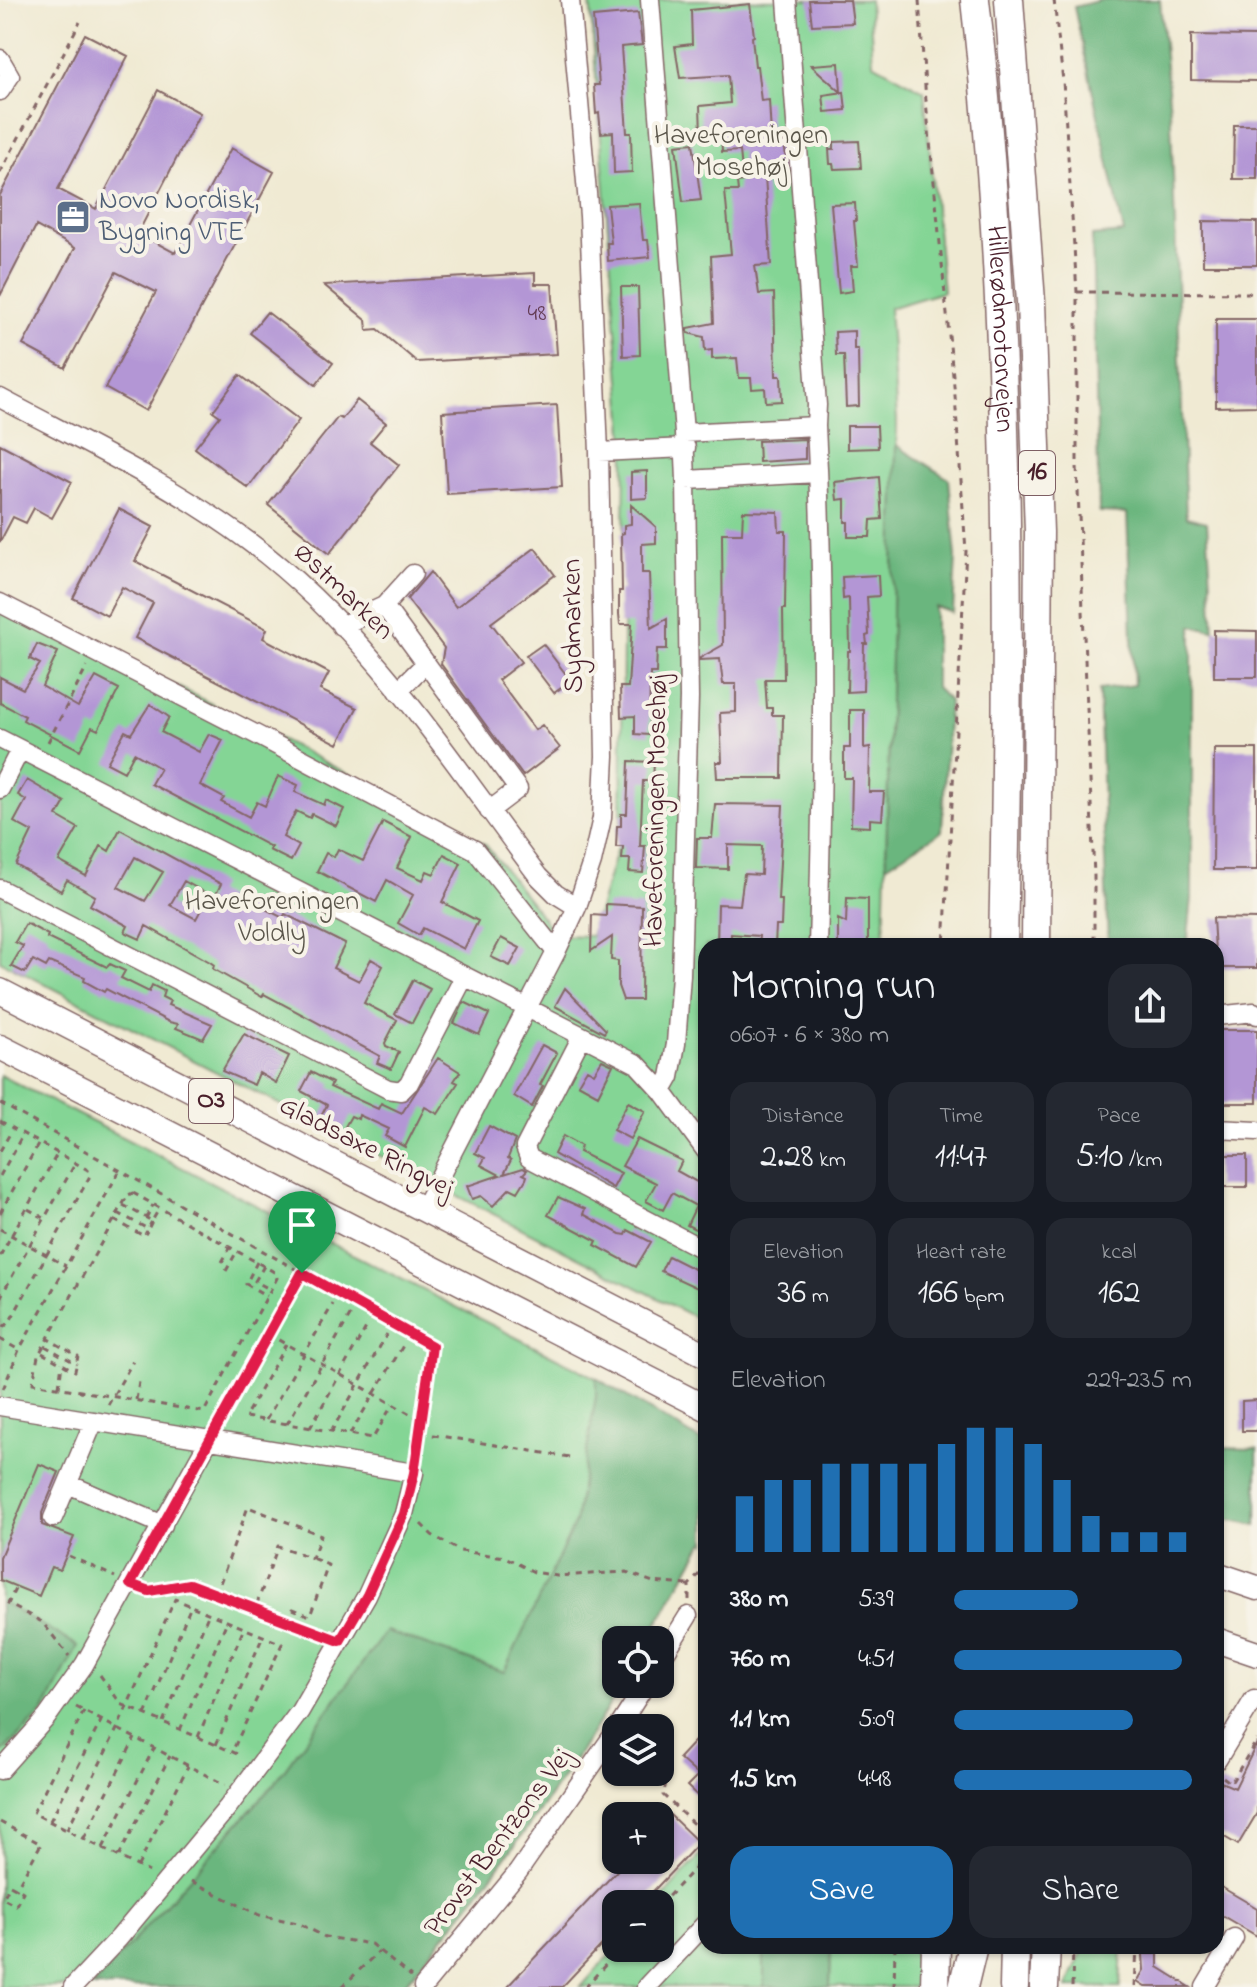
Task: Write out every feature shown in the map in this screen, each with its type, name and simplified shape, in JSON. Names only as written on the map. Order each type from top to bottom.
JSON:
[{"type":"highway","name":"Hillerødmotorvejen","points":[[975,0],[985,86],[999,308],[1007,528],[1003,938]]},
{"type":"highway","name":"Hillerødmotorvejen","points":[[1009,0],[1031,302],[1039,532],[1036,938]]},
{"type":"highway","points":[[986,938],[988,831],[1007,749]]},
{"type":"highway","points":[[1039,797],[1055,909],[1055,938]]},
{"type":"highway","points":[[935,1987],[936,1954]]},
{"type":"highway","points":[[963,1987],[971,1954]]},
{"type":"highway","points":[[981,1987],[982,1954]]},
{"type":"highway","points":[[1014,1987],[1015,1954]]},
{"type":"highway","points":[[1044,1987],[1046,1954]]},
{"type":"main road","name":"Gladsaxe Ringvej","points":[[0,991],[698,1351]]},
{"type":"main road","name":"O3","points":[[0,1047],[698,1404]]},
{"type":"main road","points":[[1224,1577],[1257,1588]]},
{"type":"main road","points":[[1224,1643],[1257,1654]]},
{"type":"street","name":"Sydmarken","points":[[422,1211],[577,907],[602,818],[605,756],[599,452],[589,216],[570,0]]},
{"type":"street","name":"Haveforeningen Mosehøj","points":[[650,0],[685,441],[689,698],[681,975],[676,1044],[670,1077],[662,1091]]},
{"type":"street","points":[[787,0],[817,405],[822,596],[818,938]]},
{"type":"street","points":[[0,59],[10,76],[0,91]]},
{"type":"street","name":"Østmarken","points":[[0,398],[161,485],[249,541],[375,661],[538,876],[556,894],[577,907]]},
{"type":"street","points":[[599,452],[816,426]]},
{"type":"street","points":[[686,480],[818,473]]},
{"type":"street","points":[[341,626],[384,606],[413,574]]},
{"type":"street","points":[[0,603],[475,850],[556,952]]},
{"type":"street","points":[[384,606],[518,789],[489,811]]},
{"type":"street","points":[[398,691],[426,663]]},
{"type":"street","points":[[0,739],[637,1064],[662,1091],[698,1140]]},
{"type":"street","points":[[0,789],[20,750]]},
{"type":"street","points":[[0,889],[388,1089],[401,1091],[409,1083],[464,977]]},
{"type":"street","points":[[1224,1015],[1254,1012],[1257,1015]]},
{"type":"street","points":[[582,1036],[525,1147],[526,1153],[529,1158],[698,1247]]},
{"type":"street","points":[[1224,1129],[1257,1131]]},
{"type":"street","points":[[0,1406],[414,1473],[404,1514],[367,1595],[300,1711],[170,1876],[73,1987]]},
{"type":"street","points":[[53,1518],[96,1422]]},
{"type":"street","points":[[0,1770],[61,1699],[84,1665],[209,1440]]},
{"type":"street","points":[[68,1484],[163,1525]]},
{"type":"street","points":[[674,1638],[688,1616]]},
{"type":"street","points":[[1224,1748],[1254,1699],[1257,1700]]},
{"type":"street","name":"Provst Bentzons Vej","points":[[423,1987],[518,1872],[602,1752]]},
{"type":"street","points":[[646,1987],[698,1932]]},
{"type":"street","points":[[1205,1987],[1234,1938]]},
{"type":"path","points":[[919,0],[966,551],[944,938]]},
{"type":"path","points":[[1054,0],[1063,81],[1077,292],[1077,466],[1094,938]]},
{"type":"path","points":[[0,173],[80,22]]},
{"type":"path","points":[[1077,292],[1257,293]]},
{"type":"path","points":[[38,760],[95,651]]},
{"type":"path","points":[[0,1103],[432,1346],[414,1473]]},
{"type":"path","points":[[0,1121],[88,1170],[90,1176],[9,1323],[5,1326],[0,1323]]},
{"type":"path","points":[[0,1151],[13,1128]]},
{"type":"path","points":[[0,1176],[23,1134]]},
{"type":"path","points":[[0,1213],[39,1143]]},
{"type":"path","points":[[0,1256],[57,1153]]},
{"type":"path","points":[[0,1298],[75,1164]]},
{"type":"path","points":[[0,1396],[19,1350],[120,1170]]},
{"type":"path","points":[[133,1193],[276,1273],[271,1290],[204,1412],[33,1383],[44,1345],[123,1205],[128,1195],[133,1193]]},
{"type":"path","points":[[123,1205],[152,1221]]},
{"type":"path","points":[[146,1218],[153,1205]]},
{"type":"path","points":[[27,1208],[46,1219]]},
{"type":"path","points":[[114,1220],[144,1236],[160,1208]]},
{"type":"path","points":[[118,1213],[148,1229]]},
{"type":"path","points":[[0,1229],[66,1266]]},
{"type":"path","points":[[209,1440],[324,1231]]},
{"type":"path","points":[[222,1262],[231,1248]]},
{"type":"path","points":[[226,1271],[237,1251]]},
{"type":"path","points":[[257,1262],[246,1284],[267,1296]]},
{"type":"path","points":[[264,1266],[255,1281],[271,1290]]},
{"type":"path","points":[[266,1420],[333,1304]]},
{"type":"path","points":[[287,1424],[351,1314]]},
{"type":"path","points":[[310,1428],[368,1324]]},
{"type":"path","points":[[268,1334],[421,1420]]},
{"type":"path","points":[[331,1432],[387,1334]]},
{"type":"path","points":[[0,1339],[19,1350]]},
{"type":"path","points":[[41,1352],[75,1371],[78,1356],[48,1339]]},
{"type":"path","points":[[286,1344],[245,1417],[373,1438],[393,1404]]},
{"type":"path","points":[[350,1434],[404,1344]]},
{"type":"path","points":[[44,1345],[77,1364]]},
{"type":"path","points":[[96,1422],[133,1361]]},
{"type":"path","points":[[59,1387],[62,1363]]},
{"type":"path","points":[[136,1400],[139,1382]]},
{"type":"path","points":[[419,1433],[575,1458]]},
{"type":"path","points":[[216,1594],[248,1507],[321,1535],[312,1558]]},
{"type":"path","points":[[404,1514],[460,1551],[505,1557],[534,1572],[557,1576],[626,1572],[653,1582],[689,1585]]},
{"type":"path","points":[[255,1609],[278,1546],[328,1565],[310,1616],[292,1609],[286,1620]]},
{"type":"path","points":[[69,1556],[149,1591],[189,1584],[340,1641]]},
{"type":"path","points":[[688,1616],[689,1585],[698,1575]]},
{"type":"path","points":[[15,1589],[8,1604],[42,1622],[67,1655],[102,1676],[121,1704],[260,1764]]},
{"type":"path","points":[[67,1830],[117,1729],[175,1599],[282,1644],[232,1752]]},
{"type":"path","points":[[145,1715],[191,1606]]},
{"type":"path","points":[[163,1722],[209,1613]]},
{"type":"path","points":[[180,1730],[227,1621]]},
{"type":"path","points":[[198,1737],[244,1628]]},
{"type":"path","points":[[216,1745],[263,1636]]},
{"type":"path","points":[[61,1699],[239,1792]]},
{"type":"path","points":[[84,1711],[33,1813],[138,1866],[170,1876],[259,1915],[298,1923],[325,1937],[371,1944],[423,1987]]},
{"type":"path","points":[[50,1821],[101,1720]]},
{"type":"path","points":[[84,1838],[135,1738]]},
{"type":"path","points":[[1224,1778],[1231,1783],[1257,1740]]},
{"type":"path","points":[[103,1848],[154,1748]]},
{"type":"path","points":[[119,1856],[170,1756]]},
{"type":"path","points":[[138,1866],[188,1766]]},
{"type":"path","points":[[665,1786],[663,1795],[698,1828]]},
{"type":"path","points":[[0,1822],[41,1844],[16,1889]]},
{"type":"path","points":[[674,1890],[698,1865]]},
{"type":"path","points":[[10,1885],[16,1889],[23,1892],[16,1905],[3,1898],[10,1885]]},
{"type":"path","points":[[342,1987],[379,1951]]},
{"type":"path","points":[[894,1987],[895,1954]]},
{"type":"path","points":[[1072,1987],[1073,1954]]},
{"type":"path","points":[[1135,1987],[1137,1954]]},
{"type":"path","points":[[585,1987],[608,1962]]},
{"type":"green space","name":"Haveforeningen Mosehøj","points":[[590,0],[869,0],[873,63],[924,91],[943,292],[889,308],[897,420],[884,938],[698,938],[698,1319],[0,961],[0,596],[485,844],[556,935],[591,936],[621,834],[625,445]]},
{"type":"green space","points":[[1101,0],[1160,0],[1171,122],[1186,517],[1207,522],[1214,630],[1192,626],[1192,898],[1188,938],[1108,938],[1099,690],[1134,685],[1127,513],[1099,512],[1092,236],[1124,233],[1074,7]]},
{"type":"green space","points":[[896,445],[949,479],[956,557],[953,613],[935,607],[935,687],[949,701],[942,831],[886,866]]},
{"type":"green space","points":[[0,1075],[596,1378],[698,1439],[698,1552],[656,1626],[602,1626],[602,1698],[613,1698],[572,1764],[518,1840],[462,1915],[402,1987],[0,1987]]},
{"type":"green space","points":[[596,1378],[698,1439],[698,1552],[656,1626],[602,1626],[602,1698],[613,1698],[546,1802],[490,1878],[402,1987],[92,1987],[273,1785],[386,1631],[504,1672],[575,1523],[596,1396]]},
{"type":"green space","points":[[1224,1448],[1257,1449],[1257,1525],[1224,1519]]},
{"type":"green space","points":[[0,1601],[78,1646],[43,1712],[0,1754]]},
{"type":"green space","points":[[698,1858],[698,1954],[764,1954],[764,1987],[581,1987],[603,1962],[674,1962],[674,1890],[669,1890]]},
{"type":"green space","points":[[764,1954],[831,1954],[830,1987],[764,1987]]},
{"type":"green space","points":[[831,1954],[924,1954],[924,1987],[830,1987]]},
{"type":"green space","points":[[1081,1954],[1122,1954],[1120,1987],[1067,1987]]},
{"type":"building","points":[[809,0],[850,0],[853,23],[812,25]]},
{"type":"building","points":[[750,4],[761,101],[769,100],[771,135],[783,134],[788,173],[765,176],[771,265],[755,266],[759,294],[774,293],[776,376],[781,376],[782,401],[766,402],[765,388],[752,389],[751,378],[739,378],[737,358],[712,359],[712,350],[705,351],[704,337],[688,333],[688,328],[714,323],[711,256],[731,254],[725,191],[738,191],[737,182],[743,181],[740,151],[722,152],[721,132],[701,133],[700,106],[730,103],[728,75],[680,78],[675,46],[692,44],[691,10]]},
{"type":"building","points":[[638,13],[642,45],[621,47],[627,133],[631,133],[632,172],[614,173],[613,132],[601,133],[599,113],[596,114],[594,85],[599,85],[593,17]]},
{"type":"building","name":"Novo Nordisk, Bygning VTE","points":[[85,34],[128,56],[58,189],[96,209],[158,90],[200,113],[138,233],[175,253],[231,148],[274,172],[146,411],[105,388],[156,292],[116,272],[65,368],[23,345],[75,248],[36,226],[0,296],[0,195]]},
{"type":"building","points":[[1191,35],[1257,36],[1257,81],[1191,80]]},
{"type":"building","points":[[839,63],[841,92],[811,65]]},
{"type":"building","points":[[844,92],[846,110],[825,112],[823,95]]},
{"type":"building","points":[[1234,125],[1257,125],[1257,179],[1233,179]]},
{"type":"building","points":[[859,141],[861,168],[834,169],[830,164],[829,149],[834,149],[834,142]]},
{"type":"building","points":[[693,143],[701,200],[683,202],[676,145]]},
{"type":"building","points":[[639,203],[643,240],[648,240],[650,257],[608,261],[607,243],[611,243],[607,205]]},
{"type":"building","points":[[855,203],[858,266],[851,266],[853,291],[839,293],[831,204]]},
{"type":"building","points":[[1203,221],[1257,222],[1257,265],[1203,265]]},
{"type":"building","points":[[535,273],[535,284],[552,284],[557,354],[417,362],[378,329],[367,330],[366,320],[324,285]]},
{"type":"building","points":[[621,287],[638,287],[640,355],[623,356]]},
{"type":"building","points":[[267,312],[333,363],[316,385],[250,333]]},
{"type":"building","points":[[1216,319],[1257,319],[1257,406],[1216,407]]},
{"type":"building","points":[[854,331],[854,349],[858,349],[859,406],[846,407],[844,355],[836,355],[835,332]]},
{"type":"building","points":[[240,375],[299,420],[248,488],[195,448],[220,416],[213,411]]},
{"type":"building","points":[[357,400],[386,423],[370,442],[399,465],[329,554],[268,505],[338,417],[342,419]]},
{"type":"building","points":[[557,405],[562,487],[447,494],[442,412]]},
{"type":"building","points":[[847,426],[877,426],[878,448],[847,449]]},
{"type":"building","points":[[805,439],[805,459],[759,462],[758,441]]},
{"type":"building","points":[[0,444],[72,482],[52,518],[34,508],[26,523],[13,517],[0,542]]},
{"type":"building","points":[[647,471],[647,498],[631,499],[631,472]]},
{"type":"building","points":[[879,477],[882,519],[871,520],[870,537],[848,537],[845,499],[837,500],[835,482]]},
{"type":"building","points":[[631,505],[656,527],[656,543],[642,544],[642,573],[649,573],[651,628],[667,619],[667,649],[657,649],[656,673],[650,673],[649,735],[635,734],[635,716],[621,717],[620,687],[628,687],[632,624],[620,624],[621,534],[624,533],[624,525],[631,524]]},
{"type":"building","points":[[119,509],[153,527],[135,561],[267,629],[263,638],[329,673],[320,690],[357,708],[338,744],[135,638],[153,603],[122,587],[107,616],[73,598]]},
{"type":"building","points":[[743,511],[778,512],[779,531],[786,531],[784,679],[765,679],[767,708],[772,708],[772,715],[783,715],[782,778],[717,778],[716,762],[722,762],[720,713],[736,712],[736,684],[723,684],[720,659],[700,658],[723,645],[722,533],[742,533]]},
{"type":"building","points":[[535,548],[555,575],[491,623],[521,662],[498,680],[535,730],[542,725],[560,748],[523,776],[441,664],[444,648],[407,599],[430,572],[456,607]]},
{"type":"building","points":[[878,575],[879,596],[867,597],[869,635],[866,636],[867,644],[864,644],[863,691],[847,692],[849,598],[843,599],[842,577]]},
{"type":"building","points":[[1214,630],[1257,631],[1257,677],[1214,677]]},
{"type":"building","points":[[37,644],[58,652],[42,686],[78,707],[96,677],[119,689],[98,730],[92,727],[80,750],[28,723],[23,720],[25,716],[0,703],[0,677],[23,689],[40,664],[30,659]]},
{"type":"building","points":[[543,644],[571,681],[554,693],[526,656]]},
{"type":"building","points":[[150,704],[169,717],[161,732],[199,752],[209,734],[223,740],[200,785],[224,798],[221,802],[249,817],[257,802],[265,806],[278,776],[298,785],[295,792],[324,805],[326,800],[344,809],[336,826],[312,814],[310,818],[296,811],[283,837],[299,846],[291,861],[269,850],[271,847],[151,784],[160,768],[134,753],[124,772],[107,763],[125,731],[131,734]]},
{"type":"building","points":[[850,710],[864,710],[864,748],[870,747],[869,792],[884,792],[882,820],[870,819],[870,827],[851,826],[852,778],[844,778],[844,748],[850,748]]},
{"type":"building","points":[[1214,749],[1257,749],[1257,870],[1213,870]]},
{"type":"building","points":[[629,761],[654,762],[653,781],[643,781],[640,846],[645,846],[643,873],[629,872],[630,859],[622,859],[623,847],[616,847],[621,814],[627,814]]},
{"type":"building","points":[[27,780],[65,802],[57,816],[78,828],[59,861],[86,876],[101,846],[109,851],[120,829],[221,884],[217,892],[242,907],[246,899],[283,918],[285,914],[345,944],[333,968],[359,981],[371,959],[383,966],[364,1003],[397,1020],[385,1043],[399,1052],[391,1069],[377,1063],[380,1056],[264,994],[262,997],[213,969],[214,965],[210,962],[146,926],[140,939],[125,932],[128,926],[90,905],[95,896],[67,880],[61,891],[16,865],[32,832],[14,822],[26,800],[18,795]],"holes":[[[135,857],[163,872],[145,901],[118,887]],[[184,881],[209,895],[196,919],[170,905]]]},
{"type":"building","points":[[715,804],[783,805],[778,900],[782,900],[781,926],[776,926],[775,938],[731,934],[731,938],[717,938],[718,904],[740,905],[744,874],[761,875],[762,846],[728,845],[728,869],[696,868],[697,838],[712,838]]},
{"type":"building","points":[[383,822],[412,837],[397,868],[423,880],[427,871],[434,874],[444,854],[461,863],[442,902],[478,921],[464,949],[423,928],[419,935],[398,923],[413,895],[387,880],[376,902],[317,871],[326,853],[334,857],[338,849],[363,861]]},
{"type":"building","points":[[847,898],[868,899],[868,938],[838,938],[838,919],[846,923]]},
{"type":"building","points":[[606,904],[642,906],[641,1000],[623,1000],[618,986],[618,961],[611,960],[612,937],[591,951],[592,915],[606,916]]},
{"type":"building","points":[[1213,918],[1257,919],[1257,968],[1224,968],[1224,938],[1214,938]]},
{"type":"building","points":[[26,923],[48,935],[47,938],[107,967],[110,964],[125,971],[121,978],[149,992],[152,985],[164,991],[162,997],[170,1001],[168,1005],[212,1024],[203,1039],[176,1028],[178,1024],[106,989],[104,992],[84,981],[85,977],[49,962],[46,967],[33,960],[25,973],[11,966],[23,946],[15,942]]},
{"type":"building","points":[[501,938],[520,948],[510,966],[491,957]]},
{"type":"building","points":[[413,980],[430,989],[412,1023],[395,1014]]},
{"type":"building","points":[[565,988],[606,1030],[604,1033],[555,1006]]},
{"type":"building","points":[[464,1002],[489,1014],[479,1035],[454,1023]]},
{"type":"building","points":[[1224,1030],[1257,1030],[1257,1103],[1224,1103]]},
{"type":"building","points":[[244,1034],[289,1056],[276,1083],[259,1073],[254,1085],[222,1071]]},
{"type":"building","points":[[542,1045],[557,1053],[532,1107],[514,1096]]},
{"type":"building","points":[[438,1058],[460,1072],[454,1081],[458,1083],[438,1114],[425,1107],[405,1147],[385,1136],[389,1129],[359,1115],[358,1119],[351,1116],[342,1132],[319,1120],[327,1105],[301,1091],[311,1072],[332,1083],[330,1087],[378,1109],[381,1103],[402,1113]]},
{"type":"building","points":[[602,1060],[613,1065],[598,1095],[578,1084],[587,1069],[594,1073]]},
{"type":"building","points":[[628,1102],[645,1111],[630,1139],[613,1130]]},
{"type":"building","points":[[489,1126],[515,1140],[504,1174],[523,1168],[527,1170],[523,1174],[527,1176],[526,1179],[518,1192],[510,1188],[493,1206],[481,1196],[472,1199],[467,1186],[500,1175],[481,1165],[485,1158],[475,1153]]},
{"type":"building","points":[[563,1136],[581,1146],[579,1152],[621,1173],[613,1188],[554,1154]]},
{"type":"building","points":[[637,1139],[682,1161],[677,1171],[698,1183],[698,1230],[687,1225],[696,1206],[672,1193],[663,1210],[646,1201],[656,1183],[622,1166]]},
{"type":"building","points":[[1224,1155],[1247,1155],[1247,1187],[1224,1187]]},
{"type":"building","points":[[558,1197],[585,1209],[583,1214],[620,1234],[626,1235],[628,1230],[651,1242],[636,1267],[595,1245],[597,1241],[548,1215]]},
{"type":"building","points":[[668,1256],[698,1271],[698,1288],[661,1271]]},
{"type":"building","points":[[1257,1400],[1257,1431],[1242,1431],[1242,1401]]},
{"type":"building","points":[[39,1464],[59,1472],[42,1513],[42,1525],[74,1537],[60,1570],[51,1567],[39,1596],[0,1580],[0,1557]]},
{"type":"building","points":[[698,1738],[698,1775],[679,1758]]},
{"type":"building","points":[[1257,1743],[1257,1813],[1238,1845],[1224,1837],[1224,1783],[1235,1788]]},
{"type":"building","points":[[698,1775],[698,1796],[687,1786]]},
{"type":"building","points":[[674,1819],[698,1844],[674,1869]]},
{"type":"building","points":[[614,1874],[670,1874],[654,1890],[602,1890],[602,1945],[562,1987],[507,1987]]},
{"type":"building","points":[[1224,1889],[1257,1908],[1257,1936],[1224,1917]]},
{"type":"building","points":[[1143,1954],[1158,1954],[1158,1967],[1190,1987],[1145,1987],[1137,1982],[1144,1970]]},
{"type":"place","name":"Novo Nordisk, Bygning VTE","points":[[73,217]]},
{"type":"route","points":[[302,1273],[432,1346],[414,1473],[404,1514],[367,1595],[340,1641],[189,1584],[149,1591],[130,1584],[302,1273]]},
{"type":"park label","name":"Haveforeningen Voldly","points":[[272,918]]}]
